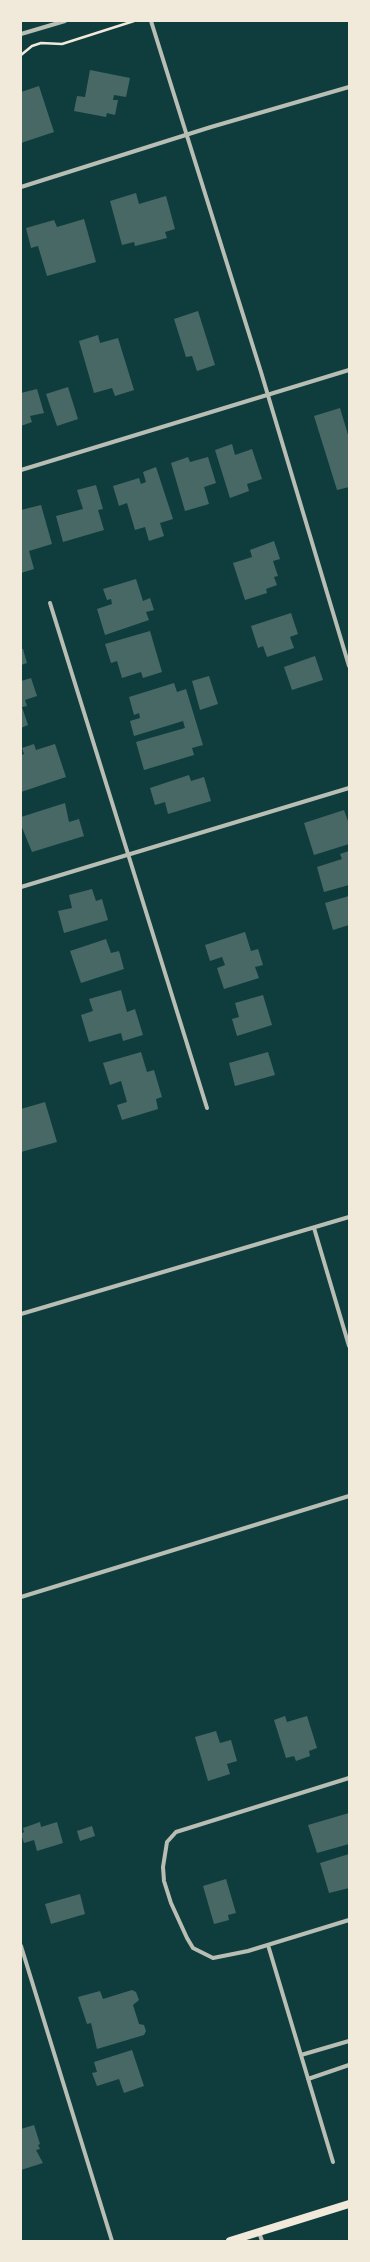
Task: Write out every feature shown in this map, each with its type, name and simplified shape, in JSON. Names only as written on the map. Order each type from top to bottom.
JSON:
[{"type":"main road","points":[[230,2241],[349,2204]]},
{"type":"street","points":[[21,34],[65,21]]},
{"type":"street","points":[[151,21],[188,135],[268,395],[349,666]]},
{"type":"street","points":[[21,187],[349,87]]},
{"type":"street","points":[[21,470],[349,370]]},
{"type":"street","points":[[50,603],[206,1108]]},
{"type":"street","points":[[21,887],[349,788]]},
{"type":"street","points":[[21,1314],[349,1217]]},
{"type":"street","points":[[314,1228],[349,1346]]},
{"type":"street","points":[[21,1597],[349,1496]]},
{"type":"street","points":[[349,1778],[176,1832],[167,1842],[163,1855],[165,1886],[187,1938],[193,1948],[213,1958],[227,1956],[268,1945],[349,1920]]},
{"type":"street","points":[[268,1945],[333,2162]]},
{"type":"street","points":[[21,1946],[112,2241]]},
{"type":"street","points":[[301,2055],[349,2041]]},
{"type":"street","points":[[308,2079],[349,2065]]},
{"type":"street","points":[[259,2232],[262,2241]]},
{"type":"path","points":[[21,55],[37,44],[50,42],[62,44],[134,21]]},
{"type":"building","points":[[90,70],[130,78],[126,97],[114,95],[113,100],[118,100],[115,115],[107,113],[106,117],[74,111],[77,96],[85,97]]},
{"type":"building","points":[[39,86],[54,132],[21,143],[21,92]]},
{"type":"building","points":[[136,193],[139,204],[166,196],[175,229],[165,232],[167,238],[135,246],[134,242],[122,245],[110,201]]},
{"type":"building","points":[[84,219],[96,262],[47,276],[38,246],[31,248],[26,228],[54,220],[57,227]]},
{"type":"building","points":[[198,311],[215,365],[197,371],[192,356],[186,357],[174,319]]},
{"type":"building","points":[[98,335],[100,343],[118,338],[134,390],[115,396],[112,388],[94,393],[79,341]]},
{"type":"building","points":[[68,387],[78,419],[57,426],[46,394]]},
{"type":"building","points":[[37,389],[44,413],[30,416],[32,422],[21,426],[21,393]]},
{"type":"building","points":[[340,408],[349,438],[349,487],[337,490],[314,416]]},
{"type":"building","points":[[232,444],[235,455],[252,449],[262,479],[247,484],[249,491],[230,498],[215,450]]},
{"type":"building","points":[[188,457],[190,462],[208,457],[216,483],[204,487],[209,504],[185,511],[171,463]]},
{"type":"building","points":[[156,467],[173,519],[160,523],[164,536],[149,541],[145,527],[135,530],[127,503],[119,506],[113,486],[139,478],[141,484],[146,482],[143,472]]},
{"type":"building","points":[[96,485],[103,509],[98,510],[104,530],[63,542],[56,516],[83,509],[77,490]]},
{"type":"building","points":[[41,505],[52,544],[29,551],[34,569],[21,573],[21,510]]},
{"type":"building","points":[[274,541],[280,559],[273,561],[278,576],[274,577],[277,585],[266,589],[267,593],[245,600],[233,563],[252,557],[250,550]]},
{"type":"building","points":[[136,579],[143,601],[150,598],[154,610],[146,612],[149,620],[105,635],[97,609],[112,604],[111,599],[107,600],[103,589]]},
{"type":"building","points":[[291,613],[298,634],[290,637],[294,648],[267,657],[263,646],[258,648],[251,626]]},
{"type":"building","points":[[150,631],[162,672],[143,678],[141,672],[122,678],[117,661],[111,663],[105,644]]},
{"type":"building","points":[[21,649],[23,649],[27,663],[21,665]]},
{"type":"building","points":[[315,656],[323,680],[292,690],[284,667]]},
{"type":"building","points":[[209,676],[218,704],[200,710],[192,681]]},
{"type":"building","points":[[31,678],[37,696],[25,700],[27,706],[22,707],[28,725],[21,728],[21,681]]},
{"type":"building","points":[[174,683],[177,692],[186,689],[203,745],[192,748],[194,755],[144,770],[136,742],[185,728],[183,721],[134,736],[130,721],[140,718],[139,713],[134,715],[129,697]]},
{"type":"building","points":[[34,744],[36,750],[55,744],[66,777],[21,792],[21,755],[24,754],[22,748]]},
{"type":"building","points":[[189,775],[191,781],[204,777],[211,801],[168,814],[165,802],[155,805],[150,788]]},
{"type":"building","points":[[65,803],[69,822],[79,819],[84,836],[32,852],[21,825],[21,817]]},
{"type":"building","points":[[344,810],[349,824],[349,844],[314,855],[304,823]]},
{"type":"building","points":[[349,851],[349,885],[324,892],[317,867],[342,859],[340,854]]},
{"type":"building","points":[[92,889],[96,901],[102,899],[108,920],[64,933],[58,911],[72,908],[69,895]]},
{"type":"building","points":[[349,896],[349,925],[333,930],[325,903]]},
{"type":"building","points":[[245,932],[251,951],[258,949],[263,965],[255,967],[259,978],[224,989],[217,968],[225,965],[222,957],[210,961],[205,945]]},
{"type":"building","points":[[106,939],[111,953],[119,951],[124,969],[81,983],[70,951]]},
{"type":"building","points":[[121,990],[127,1012],[135,1009],[143,1035],[123,1041],[121,1033],[89,1042],[81,1015],[93,1011],[89,999]]},
{"type":"building","points":[[263,995],[272,1025],[237,1036],[232,1019],[239,1017],[235,1003]]},
{"type":"building","points":[[141,1052],[147,1072],[154,1070],[162,1097],[156,1099],[158,1109],[122,1120],[117,1105],[127,1102],[121,1081],[110,1085],[103,1063]]},
{"type":"building","points":[[268,1052],[275,1075],[235,1086],[229,1063]]},
{"type":"building","points":[[45,1102],[57,1142],[21,1152],[21,1109]]},
{"type":"building","points":[[285,1716],[287,1722],[307,1716],[317,1748],[309,1751],[310,1756],[296,1761],[294,1756],[286,1758],[274,1720]]},
{"type":"building","points":[[216,1731],[220,1743],[231,1740],[237,1761],[227,1764],[230,1774],[208,1781],[195,1737]]},
{"type":"building","points":[[349,1813],[349,1844],[317,1853],[308,1825]]},
{"type":"building","points":[[40,1822],[41,1827],[57,1822],[63,1843],[37,1851],[34,1840],[24,1843],[21,1834],[24,1832],[23,1828]]},
{"type":"building","points":[[92,1826],[95,1836],[80,1841],[77,1831]]},
{"type":"building","points":[[349,1854],[349,1888],[329,1893],[320,1863]]},
{"type":"building","points":[[226,1879],[236,1913],[228,1915],[229,1920],[214,1924],[203,1886]]},
{"type":"building","points":[[80,1894],[85,1914],[51,1924],[45,1904]]},
{"type":"building","points":[[132,1990],[136,1992],[139,2000],[133,2005],[139,2024],[144,2025],[146,2031],[144,2035],[97,2049],[91,2023],[87,2024],[78,1997],[100,1991],[103,1999]]},
{"type":"building","points":[[132,2050],[144,2086],[124,2093],[119,2079],[97,2086],[92,2073],[97,2072],[94,2062]]},
{"type":"building","points":[[34,2125],[40,2144],[38,2145],[40,2149],[36,2150],[43,2163],[21,2170],[21,2129]]}]
